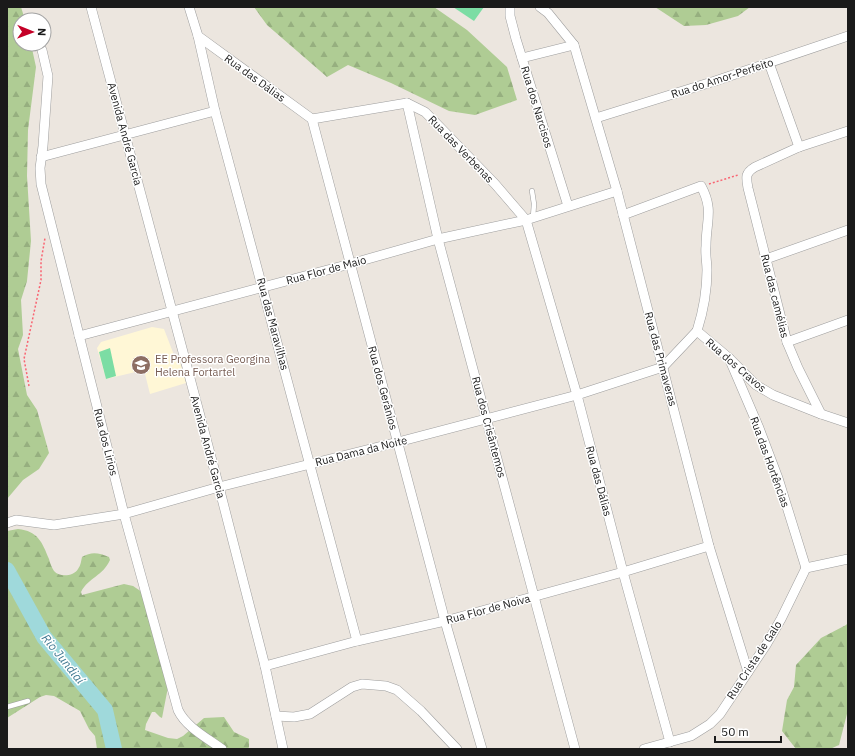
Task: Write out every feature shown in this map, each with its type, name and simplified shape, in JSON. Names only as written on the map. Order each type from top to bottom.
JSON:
[{"type":"street","name":"Avenida André Garcia","points":[[91,7],[219,487],[265,666],[283,749]]},
{"type":"street","name":"Rua das Maravilhas","points":[[190,7],[198,36],[214,111],[263,287],[357,641]]},
{"type":"street","name":"Rua dos Narcisos","points":[[510,7],[510,16],[516,39],[568,206]]},
{"type":"street","points":[[522,58],[574,45],[548,13],[540,7]]},
{"type":"street","name":"Rua das Dálias","points":[[198,36],[312,119]]},
{"type":"street","name":"Rua do Amor-Perfeito","points":[[596,118],[848,36]]},
{"type":"street","name":"Rua das Primaveras","points":[[574,45],[617,191],[709,546],[748,672]]},
{"type":"street","name":"Rua dos Lirios","points":[[42,52],[48,76],[46,113],[39,176],[124,514],[181,718],[222,749]]},
{"type":"street","points":[[768,63],[799,147]]},
{"type":"street","points":[[312,119],[407,103]]},
{"type":"street","name":"Rua das Verbenas","points":[[407,103],[425,112],[530,218]]},
{"type":"street","name":"Rua dos Crisântemos","points":[[407,103],[438,239],[575,749]]},
{"type":"street","points":[[41,157],[214,111]]},
{"type":"street","name":"Rua dos Gerânios","points":[[312,119],[445,621],[482,749]]},
{"type":"street","points":[[748,171],[799,147],[848,131]]},
{"type":"street","name":"Rua das camélias","points":[[748,171],[748,188],[787,342],[821,414]]},
{"type":"street","points":[[623,215],[701,186]]},
{"type":"street","name":"Rua dos Cravos","points":[[701,186],[707,196],[709,214],[706,237],[706,286],[697,331],[729,358],[756,385],[772,395],[848,423]]},
{"type":"street","points":[[530,218],[617,191]]},
{"type":"street","name":"Rua das Dálias","points":[[530,218],[623,572],[670,742]]},
{"type":"street","name":"Rua Flor de Maio","points":[[80,336],[438,239],[530,218]]},
{"type":"street","points":[[766,259],[848,230]]},
{"type":"street","points":[[787,342],[848,320]]},
{"type":"street","name":"Rua Dama da Noite","points":[[7,523],[16,520],[54,525],[124,514],[219,487],[398,442],[577,394],[663,367],[697,331]]},
{"type":"street","name":"Rua das Hortências","points":[[729,358],[759,428],[775,471],[806,568]]},
{"type":"street","name":"Rua Flor de Noiva","points":[[265,666],[357,641],[445,621],[623,572],[709,546]]},
{"type":"street","points":[[806,568],[848,559]]},
{"type":"street","name":"Rua Crista de Galo","points":[[644,749],[691,736],[710,724],[720,714],[781,619],[806,568]]},
{"type":"street","points":[[276,716],[302,717],[310,714],[352,687],[362,684],[386,686],[397,690],[421,711],[457,749]]},
{"type":"lane","points":[[530,218],[534,204],[532,191]]},
{"type":"lane","points":[[7,707],[28,701]]},
{"type":"path","points":[[701,186],[748,171]]},
{"type":"path","points":[[28,386],[24,359],[41,280],[40,261],[46,233]]},
{"type":"shaded area","name":"EE Professora Georgina Helena Fortartel","points":[[152,327],[164,329],[174,355],[179,359],[186,383],[150,394],[144,370],[106,379],[97,348],[101,342]]},
{"type":"green space","points":[[7,7],[21,7],[23,12],[12,12],[12,52],[33,52],[36,67],[28,130],[27,176],[31,241],[27,281],[21,300],[23,335],[18,349],[27,395],[37,410],[49,453],[39,469],[23,480],[7,499]]},
{"type":"green space","points":[[254,7],[434,7],[467,30],[507,67],[517,100],[475,115],[449,111],[391,83],[348,65],[327,77],[267,25]]},
{"type":"green space","points":[[453,7],[484,7],[474,21]]},
{"type":"green space","points":[[655,7],[750,7],[738,16],[706,25],[684,26]]},
{"type":"green space","points":[[110,348],[116,376],[106,379],[99,352]]},
{"type":"green space","points":[[18,529],[30,532],[38,538],[44,547],[53,570],[60,575],[70,575],[76,571],[80,566],[82,557],[86,555],[96,553],[109,557],[110,560],[104,570],[84,587],[81,592],[82,595],[124,584],[133,586],[142,592],[169,682],[162,718],[155,712],[152,712],[146,724],[145,730],[168,738],[177,739],[183,736],[204,718],[224,717],[234,732],[249,739],[248,749],[97,749],[95,736],[89,729],[80,711],[54,696],[46,695],[40,697],[7,718],[7,531]]},
{"type":"green space","points":[[848,623],[848,710],[839,745],[830,749],[796,749],[782,731],[787,700],[794,687],[796,665],[821,638]]},
{"type":"waterway","name":"Rio Jundiaí","points":[[7,570],[44,637],[105,710],[114,749]]},
{"type":"place","name":"EE Professora Georgina Helena Fortartel","points":[[141,365]]}]
